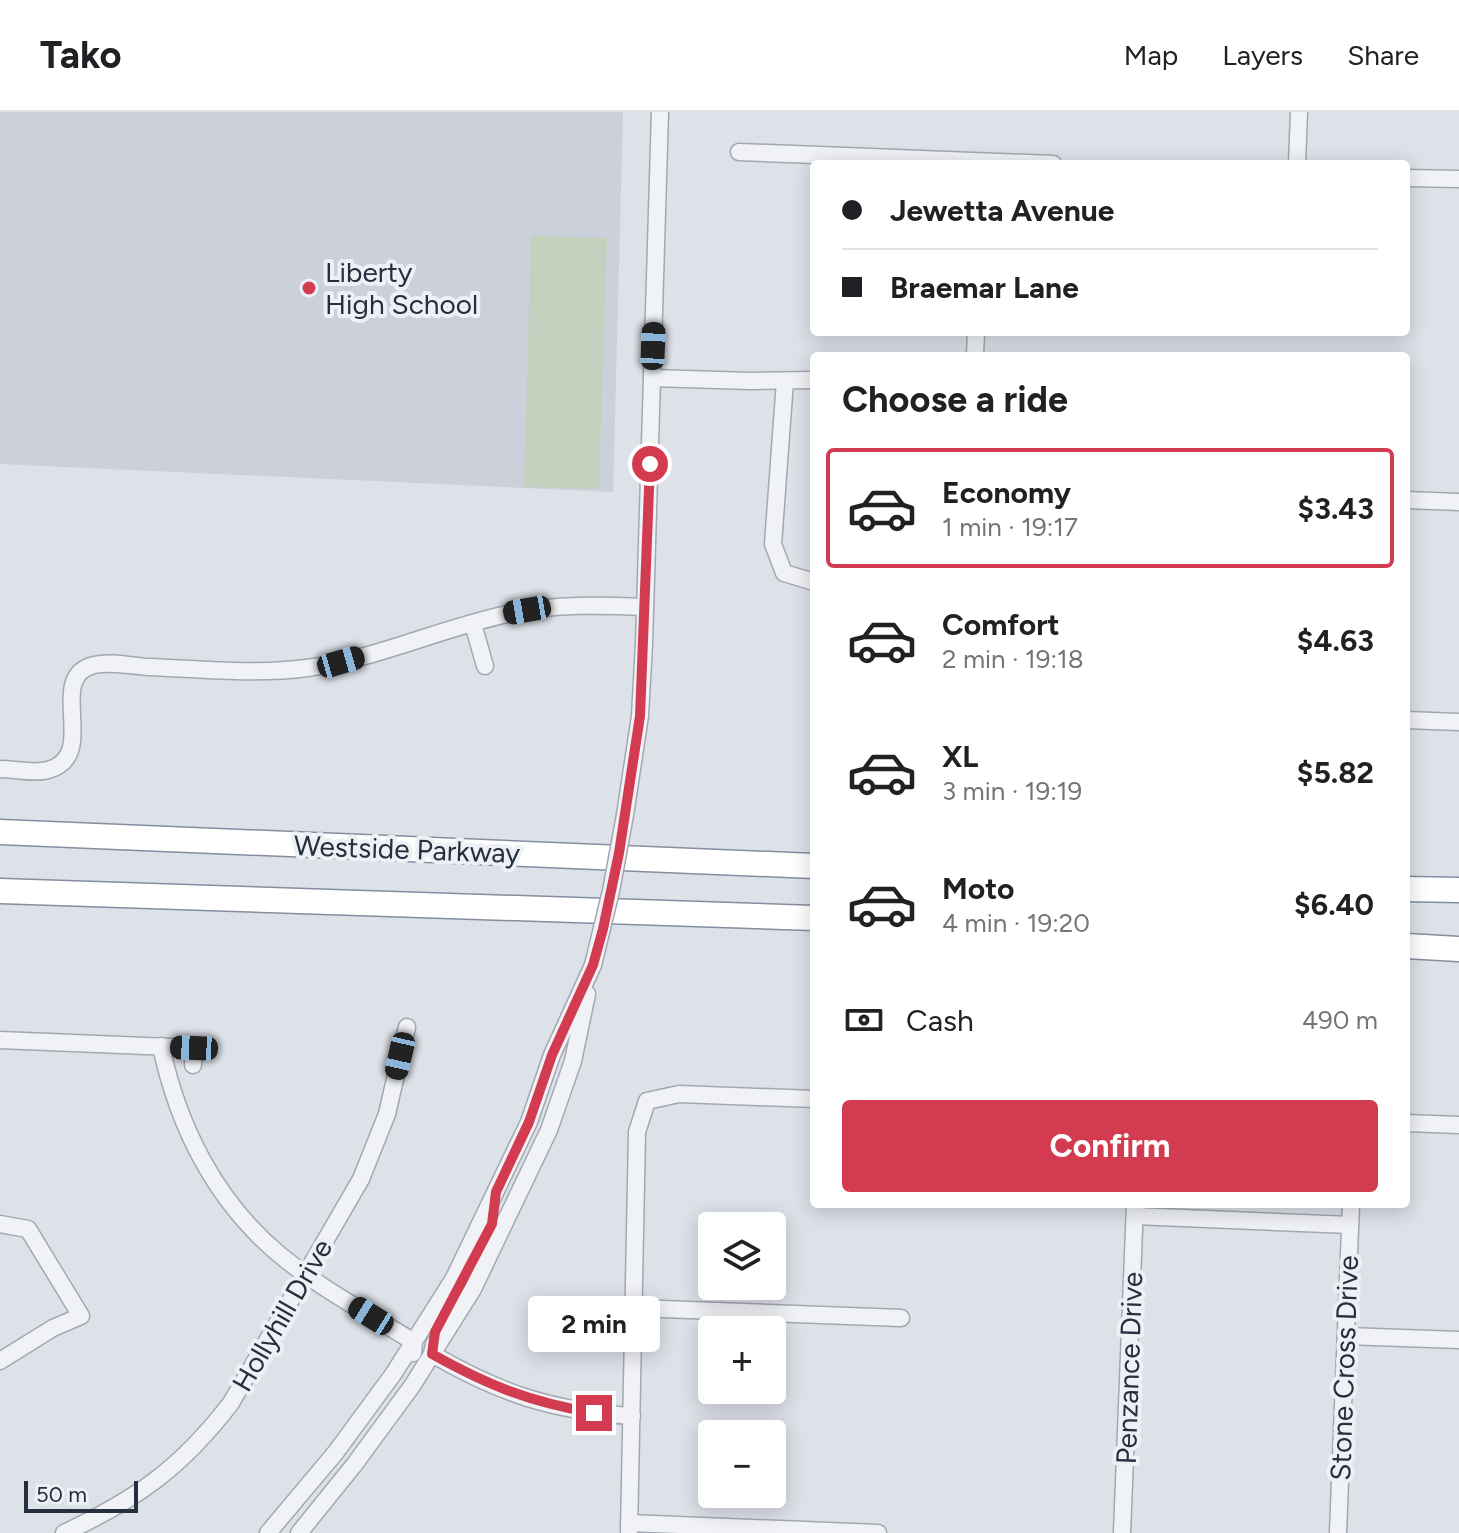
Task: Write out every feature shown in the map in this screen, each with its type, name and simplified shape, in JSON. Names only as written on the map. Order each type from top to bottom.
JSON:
[{"type":"highway","name":"Westside Parkway","points":[[0,832],[810,866]]},
{"type":"highway","points":[[1410,889],[1459,890]]},
{"type":"highway","name":"Westside Parkway","points":[[0,891],[810,918]]},
{"type":"highway","points":[[1410,946],[1459,949]]},
{"type":"street","points":[[299,1533],[412,1386],[473,1289],[549,1130],[573,1061],[611,891],[640,716],[660,112]]},
{"type":"street","points":[[1297,160],[1299,112]]},
{"type":"street","points":[[739,152],[916,160]]},
{"type":"street","points":[[1410,178],[1459,179]]},
{"type":"street","points":[[652,378],[810,380]]},
{"type":"street","points":[[785,381],[773,544],[784,573],[810,581]]},
{"type":"street","points":[[1410,500],[1459,502]]},
{"type":"street","points":[[0,769],[44,771],[55,768],[63,761],[73,742],[70,699],[77,676],[85,668],[104,664],[247,671],[308,668],[341,662],[545,607],[645,607]]},
{"type":"street","points":[[473,624],[485,666]]},
{"type":"street","points":[[1410,720],[1459,722]]},
{"type":"street","points":[[268,1533],[336,1452],[414,1342],[454,1278],[529,1122],[552,1055],[593,965]]},
{"type":"street","name":"Hollyhill Drive","points":[[64,1533],[135,1496],[188,1454],[231,1403],[361,1179],[387,1114],[407,1027]]},
{"type":"street","points":[[0,1040],[194,1048],[193,1065]]},
{"type":"street","points":[[161,1046],[178,1111],[211,1176],[252,1228],[306,1275],[414,1342]]},
{"type":"street","points":[[810,1099],[679,1094],[647,1101],[637,1132],[629,1528],[878,1533]]},
{"type":"street","points":[[1410,1123],[1459,1125]]},
{"type":"street","points":[[432,1354],[435,1332],[492,1224],[496,1192]]},
{"type":"street","name":"Stone Cross Drive","points":[[1338,1533],[1351,1208]]},
{"type":"street","points":[[1135,1210],[1350,1225]]},
{"type":"street","name":"Penzance Drive","points":[[1122,1533],[1135,1210]]},
{"type":"street","points":[[0,1224],[28,1229],[81,1316],[53,1328],[0,1361]]},
{"type":"street","points":[[635,1308],[901,1318]]},
{"type":"street","points":[[1346,1336],[1459,1340]]},
{"type":"street","points":[[331,1494],[345,1456],[412,1363],[414,1342]]},
{"type":"street","points":[[432,1354],[489,1385],[523,1398],[594,1413],[632,1416]]},
{"type":"shaded area","name":"Liberty High School","points":[[0,112],[623,112],[613,492],[0,464]]},
{"type":"green space","points":[[531,236],[607,238],[599,489],[524,487]]},
{"type":"place","name":"Liberty High School","points":[[309,288]]},
{"type":"route","points":[[594,1413],[558,1408],[523,1398],[489,1385],[432,1354],[435,1332],[492,1224],[496,1192],[529,1122],[552,1055],[593,965],[603,929],[619,853],[640,716],[650,464]]}]
